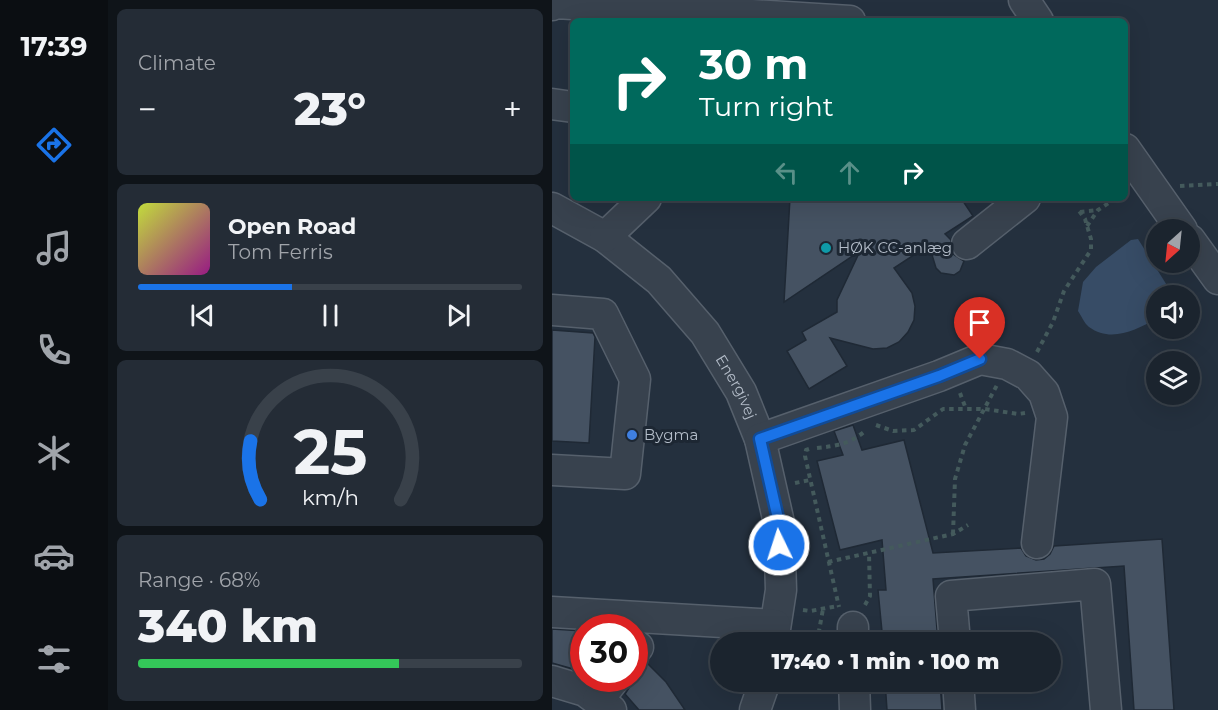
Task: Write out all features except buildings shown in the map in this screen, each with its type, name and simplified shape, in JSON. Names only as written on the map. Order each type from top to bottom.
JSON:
[{"type":"street","points":[[1024,0],[1036,18]]},
{"type":"street","points":[[555,3],[801,18]]},
{"type":"street","points":[[552,104],[570,107]]},
{"type":"street","points":[[1128,153],[1174,219]]},
{"type":"street","points":[[605,237],[642,201]]},
{"type":"street","points":[[967,244],[1021,201]]},
{"type":"street","name":"Energivej","points":[[552,208],[605,237],[659,280],[705,333],[741,392],[760,439],[779,523],[781,590],[776,624]]},
{"type":"street","points":[[1200,254],[1218,279]]},
{"type":"street","points":[[552,310],[603,314],[635,379],[625,474],[552,470]]},
{"type":"street","points":[[760,439],[939,376],[980,359],[1007,364],[1024,373],[1044,393],[1052,417],[1037,543]]},
{"type":"street","points":[[954,632],[951,596],[1095,584],[1106,710]]},
{"type":"street","points":[[552,612],[570,615]]},
{"type":"street","points":[[648,622],[776,624]]},
{"type":"street","points":[[552,681],[608,696]]},
{"type":"street","points":[[755,710],[761,692]]},
{"type":"street","points":[[854,692],[855,710]]},
{"type":"street","points":[[959,692],[960,710]]},
{"type":"path","points":[[1160,199],[1178,186],[1218,184]]},
{"type":"path","points":[[1087,226],[1098,210],[1112,201]]},
{"type":"path","points":[[1024,373],[1053,322],[1067,284],[1091,250],[1091,239],[1079,210],[1098,210]]},
{"type":"path","points":[[848,625],[828,562],[805,456],[806,450],[840,445],[855,439],[872,424],[893,431],[914,430],[943,410],[985,408],[1018,414],[1050,409]]},
{"type":"path","points":[[953,534],[955,479],[967,439],[985,408]]},
{"type":"path","points":[[802,482],[810,480]]},
{"type":"path","points":[[828,562],[953,534],[968,525]]},
{"type":"path","points":[[848,625],[870,596],[869,553]]},
{"type":"path","points":[[819,632],[823,609]]},
{"type":"path","points":[[776,624],[823,609],[848,625]]},
{"type":"water","points":[[1138,239],[1146,252],[1146,273],[1159,273],[1167,285],[1146,285],[1146,324],[1123,333],[1097,332],[1087,325],[1078,311],[1083,282],[1096,267],[1131,240]]},
{"type":"place","name":"HØK CC-anlæg","points":[[826,248]]},
{"type":"place","name":"Bygma","points":[[632,435]]},
{"type":"route","points":[[779,545],[779,523],[760,439],[939,376],[980,359]]}]
